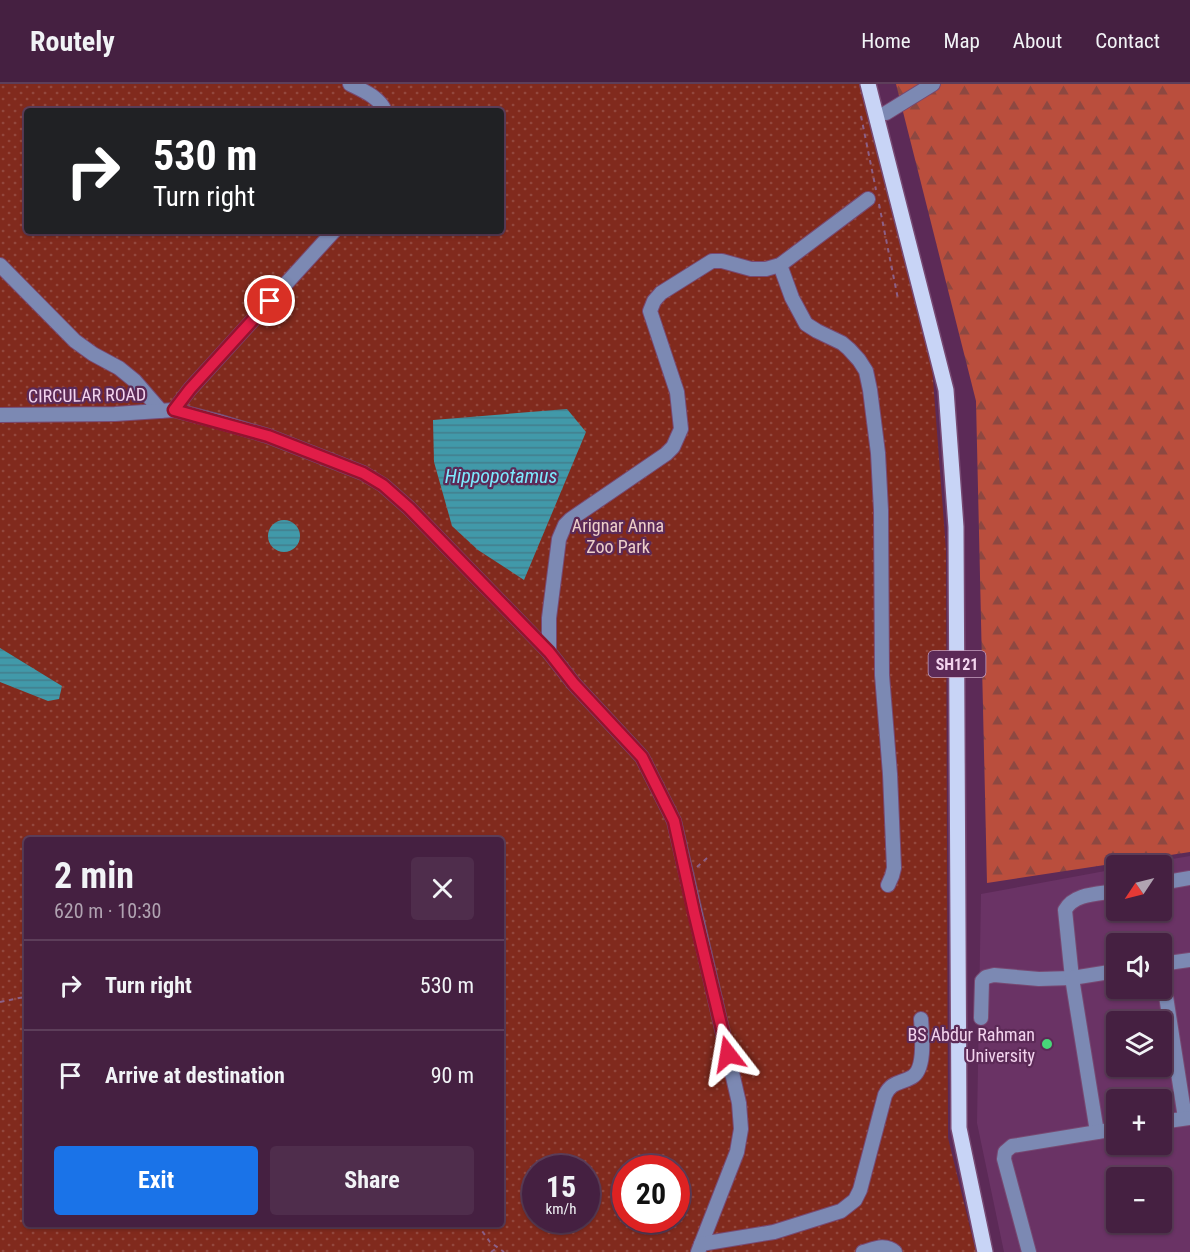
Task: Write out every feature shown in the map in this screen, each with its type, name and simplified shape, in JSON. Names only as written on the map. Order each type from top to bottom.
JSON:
[{"type":"main road","name":"SH121","points":[[868,84],[946,390],[961,527],[959,1128],[985,1252]]},
{"type":"main road","name":"SH121","points":[[878,84],[956,388],[961,527],[969,1127],[995,1252]]},
{"type":"street","points":[[351,84],[381,102],[384,108]]},
{"type":"street","points":[[886,113],[933,84]]},
{"type":"street","points":[[549,652],[549,618],[559,539],[565,525],[666,454],[673,447],[681,429],[676,392],[650,311],[654,301],[661,293],[712,261],[722,261],[751,269],[766,269],[780,265],[868,199]]},
{"type":"street","points":[[0,265],[75,341],[119,368],[168,410],[190,389],[331,234]]},
{"type":"street","points":[[780,265],[792,298],[806,324],[849,349],[866,371],[870,390],[878,453],[881,510],[882,675],[890,774],[894,868],[888,885]]},
{"type":"street","name":"CIRCULAR ROAD","points":[[0,415],[115,414],[168,410],[268,436],[363,473],[383,485],[409,508],[549,652],[574,684],[642,757],[674,821],[739,1103],[741,1129],[737,1152],[700,1248]]},
{"type":"street","points":[[1172,881],[1190,878]]},
{"type":"street","points":[[1097,1132],[1072,978],[1065,910],[1072,900],[1106,893]]},
{"type":"street","points":[[1172,962],[1190,960]]},
{"type":"street","points":[[981,1018],[982,981],[986,977],[994,975],[1040,979],[1072,978],[1106,973]]},
{"type":"street","points":[[1167,999],[1188,1118],[1172,1120]]},
{"type":"street","points":[[700,1248],[774,1232],[842,1211],[855,1200],[860,1190],[885,1095],[894,1084],[913,1077],[918,1071],[921,1062],[921,1019]]},
{"type":"street","points":[[1029,1252],[1004,1159],[1005,1152],[1012,1146],[1106,1131]]},
{"type":"street","points":[[863,1252],[887,1247],[895,1252]]},
{"type":"path","points":[[0,1002],[24,997]]},
{"type":"path","points":[[479,1227],[490,1242],[504,1252]]},
{"type":"path","points":[[491,1252],[497,1248]]},
{"type":"shaded area","name":"BS Abdur Rahman University","points":[[1190,856],[1190,1252],[1004,1252],[977,1123],[981,894],[1106,871],[1106,921],[1172,921],[1172,859]]},
{"type":"green space","name":"Arignar Anna Zoo Park","points":[[0,84],[863,84],[930,340],[946,550],[948,1138],[976,1252],[0,1252]]},
{"type":"green space","points":[[896,84],[1190,84],[1190,852],[1170,855],[1106,855],[1106,865],[987,883],[976,401]]},
{"type":"water","name":"Hippopotamus","points":[[567,409],[586,432],[524,580],[478,550],[452,526],[434,462],[433,420]]},
{"type":"water","points":[[284,520],[295,525],[300,536],[295,547],[284,552],[273,547],[268,536],[273,525]]},
{"type":"water","points":[[0,648],[62,686],[59,699],[48,701],[0,682]]},
{"type":"place","name":"BS Abdur Rahman University","points":[[1047,1044]]},
{"type":"route","points":[[270,301],[190,389],[174,410],[268,436],[363,473],[383,485],[409,508],[549,652],[574,684],[642,757],[674,821],[728,1054]]}]
